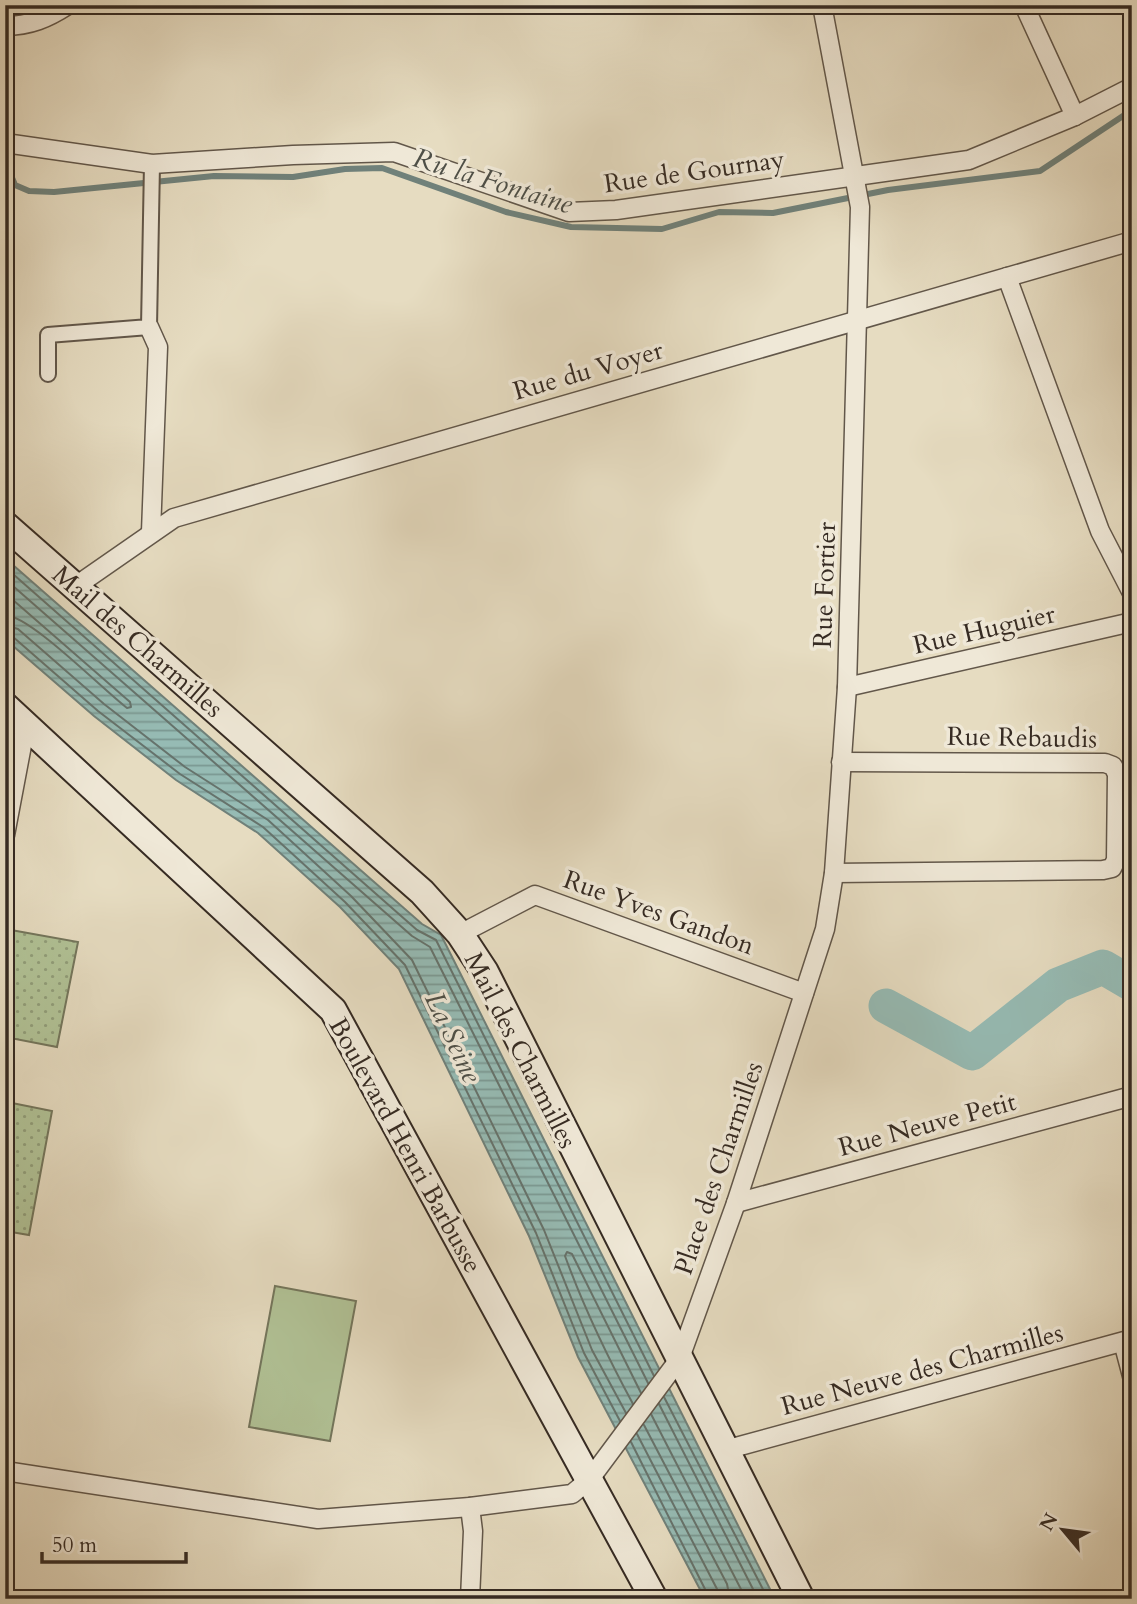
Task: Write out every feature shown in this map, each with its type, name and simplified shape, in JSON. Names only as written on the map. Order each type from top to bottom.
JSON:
[{"type":"main road","name":"Mail des Charmilles","points":[[5,526],[422,892],[460,934],[485,972],[801,1599]]},
{"type":"main road","name":"Boulevard Henri Barbusse","points":[[5,706],[333,1010],[594,1473],[654,1599]]},
{"type":"street","points":[[28,5],[38,21]]},
{"type":"street","points":[[5,26],[38,21],[68,5]]},
{"type":"street","name":"Rue Fortier","points":[[804,993],[825,929],[834,873],[847,687],[858,319],[860,207],[822,5]]},
{"type":"street","points":[[1024,5],[1075,116]]},
{"type":"street","name":"Rue de Gournay","points":[[5,143],[152,168],[293,155],[394,152],[569,212],[616,210],[856,181],[969,160],[1075,116],[1132,87]]},
{"type":"street","points":[[151,532],[158,346],[149,327],[152,168]]},
{"type":"street","name":"Rue du Voyer","points":[[76,586],[151,532],[187,514],[1132,241]]},
{"type":"street","points":[[1007,277],[1100,531],[1132,593]]},
{"type":"street","points":[[48,374],[48,335],[149,327]]},
{"type":"street","name":"Rue Huguier","points":[[847,687],[1132,622]]},
{"type":"street","points":[[5,835],[26,724]]},
{"type":"street","name":"Rue Rebaudis","points":[[834,873],[1102,870],[1112,868],[1116,860],[1117,774],[1113,766],[1105,763],[841,762]]},
{"type":"street","name":"Rue Yves Gandon","points":[[460,934],[536,895],[804,993]]},
{"type":"street","name":"Place des Charmilles","points":[[594,1473],[680,1358],[736,1203],[804,993]]},
{"type":"street","name":"Rue Neuve Petit","points":[[736,1203],[1132,1096]]},
{"type":"street","points":[[1127,1340],[1132,1376]]},
{"type":"street","name":"Rue Neuve des Charmilles","points":[[725,1450],[1127,1340]]},
{"type":"street","points":[[5,1471],[318,1519],[470,1507],[572,1494],[594,1473]]},
{"type":"street","points":[[470,1507],[470,1599]]},
{"type":"green space","points":[[11,930],[78,942],[57,1047],[5,1037],[5,948]]},
{"type":"green space","points":[[7,1102],[52,1111],[29,1235],[5,1231]]},
{"type":"green space","points":[[275,1286],[356,1301],[330,1441],[249,1427]]},
{"type":"water","name":"La Seine","points":[[5,558],[422,924],[441,935],[775,1599],[705,1599],[578,1357],[529,1236],[399,969],[340,907],[258,833],[176,780],[94,716],[5,639]]},
{"type":"waterway","name":"Ru la Fontaine","points":[[5,161],[15,185],[29,191],[54,192],[214,176],[293,177],[345,169],[382,168],[506,212],[571,227],[662,229],[719,212],[773,213],[888,190],[1040,171],[1132,110]]},
{"type":"waterway","points":[[886,1006],[972,1053],[1058,985],[1103,967],[1132,984]]}]
